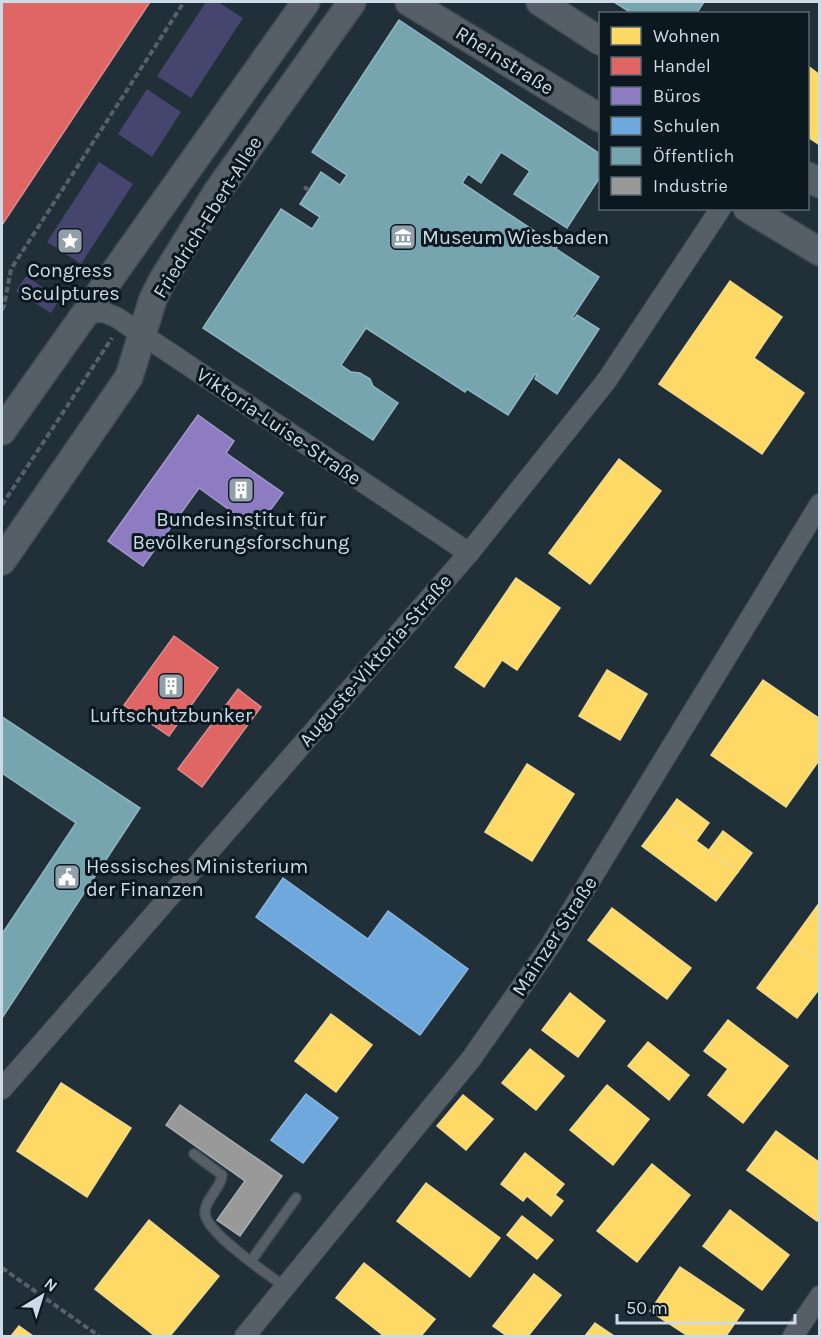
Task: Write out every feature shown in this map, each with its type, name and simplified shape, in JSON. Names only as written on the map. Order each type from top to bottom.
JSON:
[{"type":"street","name":"Friedrich-Ebert-Allee","points":[[2,431],[306,2]]},
{"type":"street","name":"Friedrich-Ebert-Allee","points":[[2,561],[129,377],[133,329],[217,192],[351,2]]},
{"type":"street","name":"Rheinstraße","points":[[409,2],[599,117]]},
{"type":"street","points":[[540,2],[599,40]]},
{"type":"street","name":"Auguste-Viktoria-Straße","points":[[2,1089],[469,553],[607,380],[720,210]]},
{"type":"street","points":[[750,210],[819,252]]},
{"type":"street","name":"Viktoria-Luise-Straße","points":[[85,313],[103,312],[133,329],[469,553]]},
{"type":"street","name":"Mainzer Straße","points":[[245,1336],[471,1059],[550,946],[819,504]]},
{"type":"street","points":[[793,1336],[819,1296]]},
{"type":"lane","points":[[194,1154],[222,1175],[222,1182],[208,1202],[205,1212],[207,1222],[216,1233],[285,1287]]},
{"type":"lane","points":[[251,1261],[296,1198]]},
{"type":"path","points":[[2,310],[11,269],[184,2]]},
{"type":"path","points":[[304,186],[309,190]]},
{"type":"path","points":[[2,505],[133,329]]},
{"type":"path","points":[[2,1268],[99,1336]]},
{"type":"shaded area","points":[[206,2],[218,2],[243,18],[191,98],[157,76]]},
{"type":"shaded area","points":[[147,89],[181,112],[152,157],[118,134]]},
{"type":"shaded area","points":[[99,162],[133,184],[81,264],[47,242]]},
{"type":"shaded area","points":[[26,276],[60,299],[51,313],[16,291]]},
{"type":"building: Wohnen","points":[[809,67],[820,75],[820,145],[809,138]]},
{"type":"building: Wohnen","points":[[730,281],[782,317],[754,358],[804,393],[762,454],[659,384]]},
{"type":"building: Wohnen","points":[[619,459],[661,491],[590,584],[549,553]]},
{"type":"building: Wohnen","points":[[516,578],[560,608],[517,670],[502,660],[484,687],[455,667]]},
{"type":"building: Wohnen","points":[[607,670],[647,694],[620,740],[579,716]]},
{"type":"building: Wohnen","points":[[763,680],[820,719],[820,759],[786,807],[711,755]]},
{"type":"building: Wohnen","points":[[527,764],[574,794],[532,861],[485,832]]},
{"type":"building: Wohnen","points":[[677,799],[709,823],[696,841],[664,817]]},
{"type":"building: Wohnen","points":[[664,817],[738,872],[716,901],[642,846]]},
{"type":"building: Wohnen","points":[[723,831],[752,853],[738,872],[709,850]]},
{"type":"building: Wohnen","points":[[820,902],[820,963],[791,942]]},
{"type":"building: Wohnen","points":[[612,908],[691,968],[667,999],[588,940]]},
{"type":"building: Wohnen","points":[[791,942],[820,963],[820,988],[797,1018],[757,988]]},
{"type":"building: Wohnen","points":[[570,993],[605,1021],[578,1057],[542,1030]]},
{"type":"building: Wohnen","points":[[331,1014],[372,1045],[336,1092],[295,1061]]},
{"type":"building: Wohnen","points":[[728,1020],[788,1066],[743,1123],[708,1095],[728,1069],[704,1051]]},
{"type":"building: Wohnen","points":[[648,1042],[689,1075],[669,1100],[628,1066]]},
{"type":"building: Wohnen","points":[[530,1049],[564,1076],[536,1110],[502,1083]]},
{"type":"building: Wohnen","points":[[61,1083],[131,1128],[87,1197],[17,1151]]},
{"type":"building: Wohnen","points":[[607,1085],[649,1119],[613,1165],[570,1130]]},
{"type":"building: Wohnen","points":[[463,1095],[493,1119],[466,1150],[437,1126]]},
{"type":"building: Wohnen","points":[[776,1131],[820,1163],[820,1218],[817,1221],[747,1170]]},
{"type":"building: Wohnen","points":[[525,1153],[564,1184],[555,1195],[563,1201],[551,1216],[527,1196],[523,1201],[501,1184]]},
{"type":"building: Wohnen","points":[[652,1164],[690,1195],[637,1262],[597,1231]]},
{"type":"building: Wohnen","points":[[426,1183],[500,1238],[470,1277],[397,1221]]},
{"type":"building: Wohnen","points":[[730,1210],[789,1255],[762,1290],[703,1246]]},
{"type":"building: Wohnen","points":[[522,1216],[553,1240],[537,1259],[507,1235]]},
{"type":"building: Wohnen","points":[[149,1220],[219,1276],[170,1336],[155,1336],[95,1289]]},
{"type":"building: Wohnen","points":[[364,1263],[435,1319],[421,1336],[384,1336],[336,1298]]},
{"type":"building: Wohnen","points":[[680,1267],[744,1310],[726,1336],[688,1336],[650,1311]]},
{"type":"building: Wohnen","points":[[534,1274],[561,1295],[528,1336],[507,1336],[493,1326]]},
{"type":"building: Wohnen","points":[[595,1323],[614,1336],[585,1336]]},
{"type":"building: Wohnen","points":[[19,1326],[33,1336],[11,1336]]},
{"type":"building: Handel","points":[[2,2],[150,2],[2,225]]},
{"type":"building: Handel","name":"Luftschutzbunker","points":[[174,636],[218,668],[169,736],[124,705]]},
{"type":"building: Handel","points":[[238,689],[261,707],[202,787],[178,769]]},
{"type":"building: Büros","name":"Bundesinstitut für Bevölkerungsforschung","points":[[198,415],[234,441],[226,453],[283,493],[256,529],[199,488],[143,566],[108,541]]},
{"type":"building: Schulen","points":[[283,878],[368,939],[388,911],[468,969],[420,1035],[256,917]]},
{"type":"building: Schulen","points":[[306,1094],[338,1118],[303,1163],[271,1140]]},
{"type":"building: Öffentlich","points":[[614,2],[704,2],[697,12],[630,12]]},
{"type":"building: Öffentlich","name":"Museum Wiesbaden","points":[[399,20],[599,153],[599,179],[567,228],[514,194],[530,171],[501,152],[481,183],[468,174],[462,183],[599,277],[572,318],[574,319],[577,315],[599,329],[557,394],[535,379],[537,375],[535,374],[508,415],[467,389],[465,392],[366,328],[341,365],[351,372],[360,373],[370,379],[373,386],[398,403],[373,440],[203,328],[281,209],[312,229],[320,217],[300,204],[321,172],[340,185],[347,175],[312,152]]},
{"type":"building: Öffentlich","name":"Hessisches Ministerium der Finanzen","points":[[2,717],[140,808],[2,1018],[2,934],[76,823],[2,773]]},
{"type":"building: Industrie","points":[[180,1105],[282,1176],[240,1236],[217,1220],[245,1181],[166,1125]]},
{"type":"place","name":"Museum Wiesbaden","points":[[403,237]]},
{"type":"place","name":"Congress Sculptures","points":[[70,241]]},
{"type":"place","name":"Bundesinstitut für Bevölkerungsforschung","points":[[241,490]]},
{"type":"place","name":"Luftschutzbunker","points":[[171,686]]},
{"type":"place","name":"Hessisches Ministerium der Finanzen","points":[[67,877]]}]
